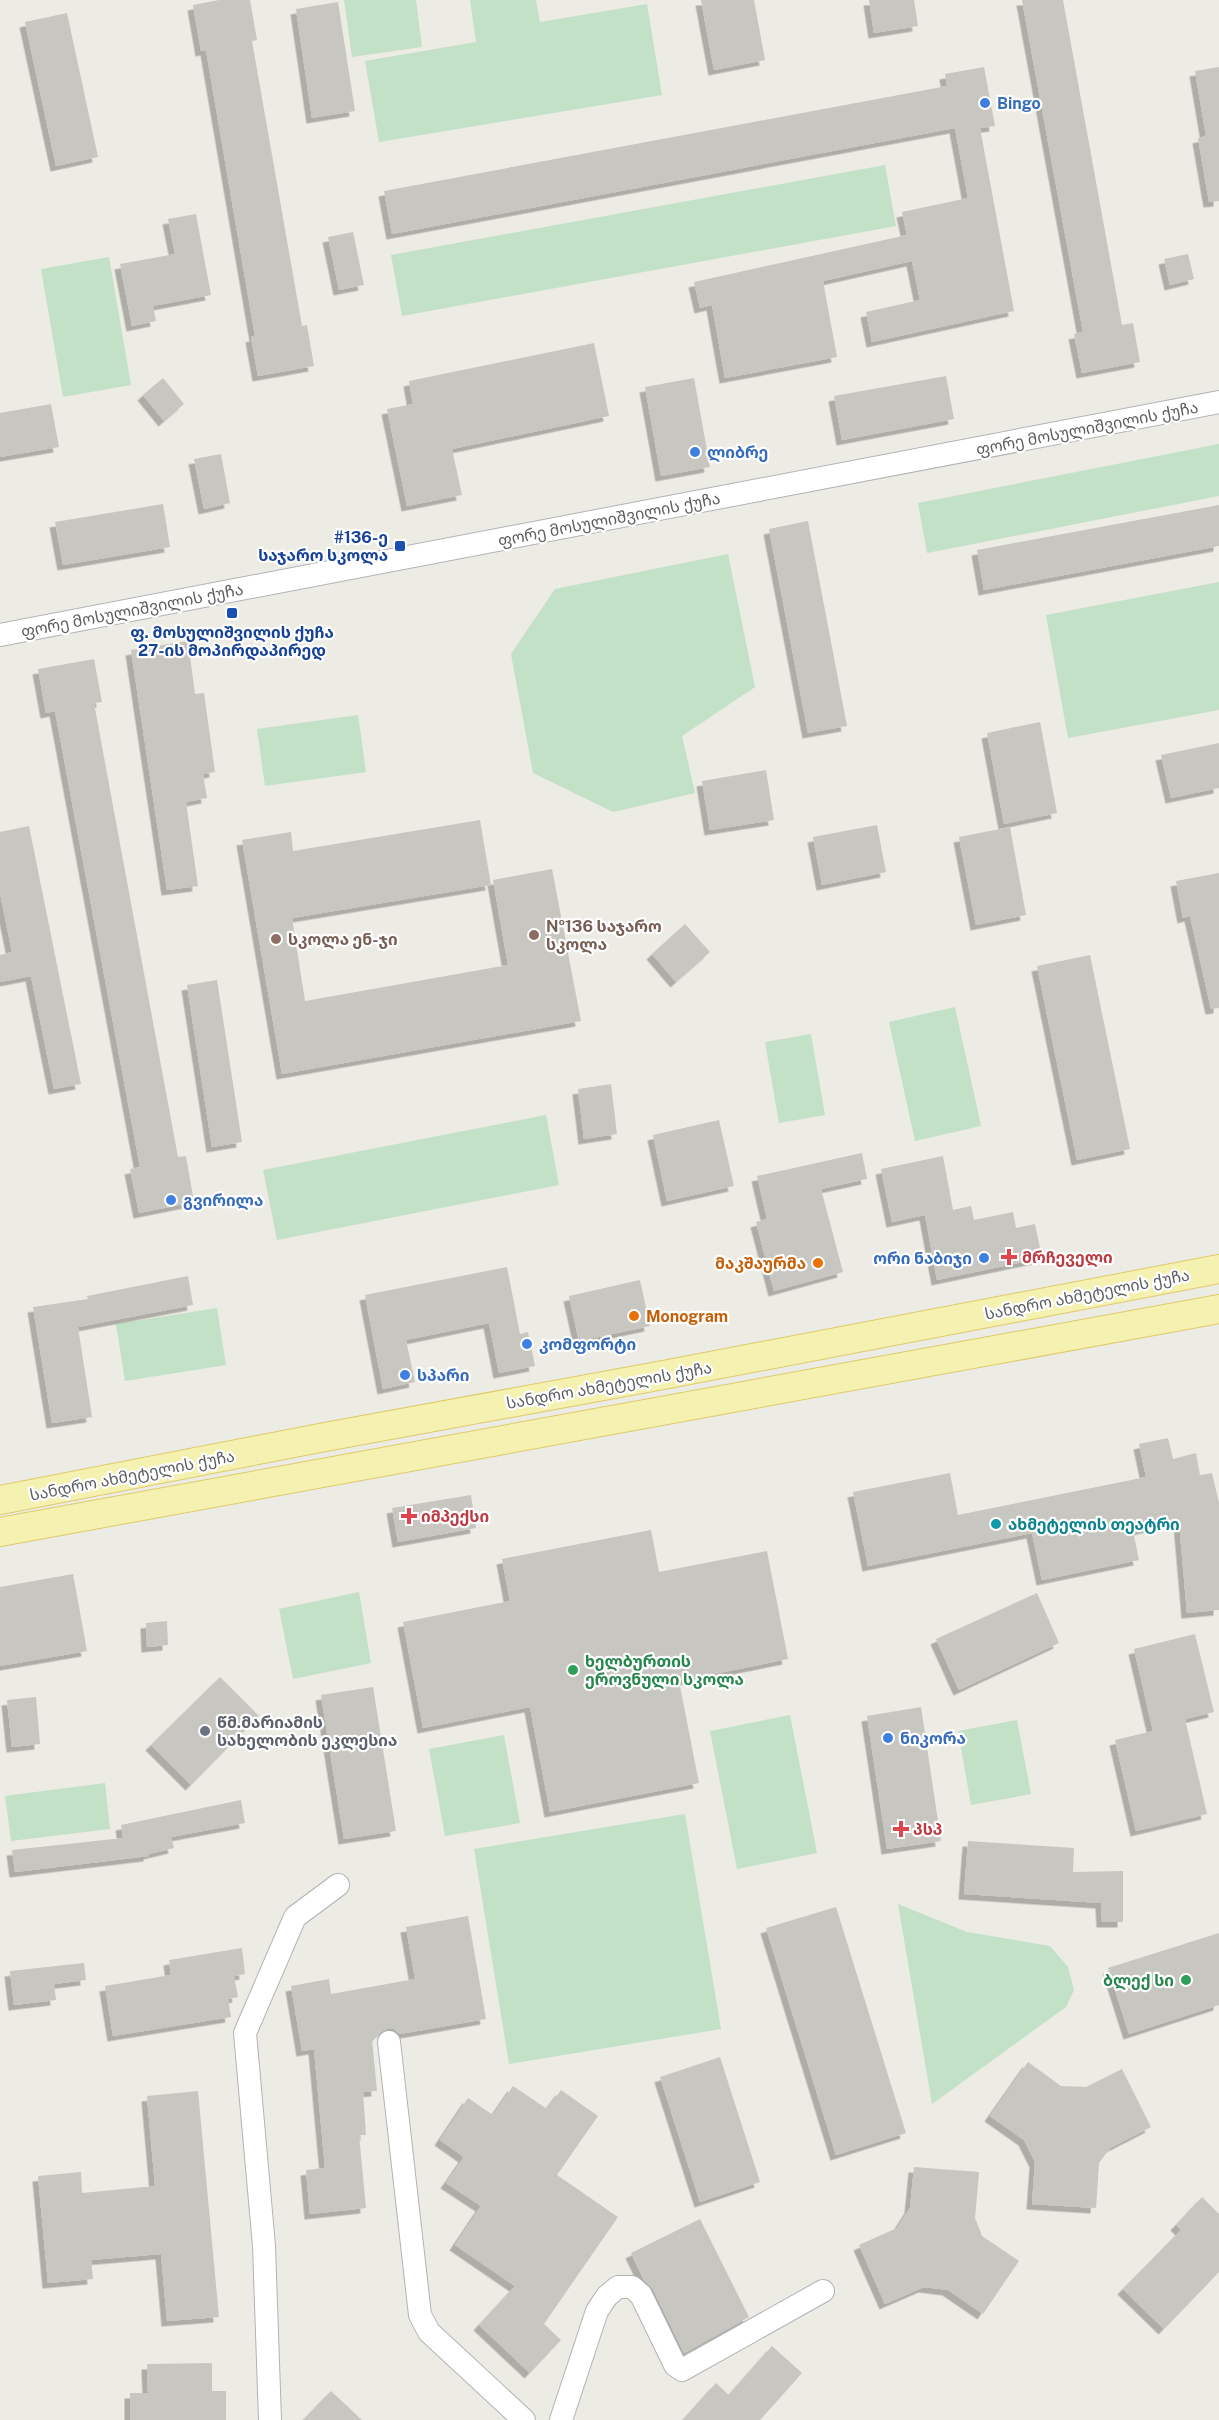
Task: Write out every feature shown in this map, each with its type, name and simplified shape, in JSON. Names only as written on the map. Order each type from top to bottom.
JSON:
[{"type":"main road","name":"სანდრო ახმეტელის ქუჩა","points":[[0,1500],[1219,1269]]},
{"type":"main road","points":[[1087,1294],[1095,1333]]},
{"type":"main road","name":"სანდრო ახმეტელის ქუჩა","points":[[0,1532],[1219,1309]]},
{"type":"main road","points":[[658,1376],[663,1412]]},
{"type":"main road","points":[[32,1495],[38,1526]]},
{"type":"street","name":"ფორე მოსულიშვილის ქუჩა","points":[[0,635],[1219,402]]},
{"type":"street","points":[[270,2420],[264,2246],[245,2033],[295,1917],[338,1885]]},
{"type":"street","points":[[389,2042],[420,2314],[429,2332],[524,2420]]},
{"type":"street","points":[[561,2420],[597,2311],[607,2296],[618,2287],[632,2287],[641,2295],[675,2365],[682,2370],[824,2291]]},
{"type":"green space","points":[[344,0],[416,0],[422,47],[352,57]]},
{"type":"green space","points":[[470,0],[536,0],[540,22],[647,4],[662,95],[379,142],[365,61],[476,42]]},
{"type":"green space","points":[[885,165],[896,226],[402,316],[391,255]]},
{"type":"green space","points":[[109,257],[131,385],[63,397],[41,269]]},
{"type":"green space","points":[[1219,444],[1219,496],[927,553],[918,503]]},
{"type":"green space","points":[[728,554],[755,687],[682,736],[695,793],[613,812],[533,773],[511,654],[555,589]]},
{"type":"green space","points":[[1219,582],[1219,710],[1068,738],[1046,615]]},
{"type":"green space","points":[[358,715],[366,772],[265,786],[257,729]]},
{"type":"green space","points":[[955,1007],[981,1126],[915,1141],[889,1022]]},
{"type":"green space","points":[[811,1034],[825,1115],[779,1123],[765,1042]]},
{"type":"green space","points":[[546,1115],[559,1185],[277,1240],[263,1170]]},
{"type":"green space","points":[[217,1308],[226,1365],[125,1381],[116,1324]]},
{"type":"green space","points":[[359,1592],[371,1663],[293,1679],[279,1609]]},
{"type":"green space","points":[[790,1715],[817,1853],[737,1869],[710,1731]]},
{"type":"green space","points":[[1017,1720],[1031,1794],[971,1805],[958,1731]]},
{"type":"green space","points":[[504,1735],[520,1823],[445,1836],[429,1749]]},
{"type":"green space","points":[[105,1783],[110,1829],[11,1841],[5,1796]]},
{"type":"green space","points":[[685,1814],[721,2029],[509,2064],[474,1849]]},
{"type":"green space","points":[[898,1904],[967,1932],[1050,1946],[1068,1967],[1074,1990],[1066,2007],[932,2104]]},
{"type":"building","points":[[219,0],[250,0],[257,40],[252,41],[302,326],[307,325],[314,366],[258,376],[251,337],[255,336],[206,50],[201,51],[193,5]]},
{"type":"building","points":[[701,0],[754,0],[765,60],[714,70]]},
{"type":"building","points":[[869,0],[914,0],[918,26],[874,33]]},
{"type":"building","points":[[1022,0],[1063,0],[1122,325],[1133,323],[1140,362],[1082,373],[1074,334],[1083,332]]},
{"type":"building","points":[[338,2],[355,111],[312,118],[296,9]]},
{"type":"building","points":[[67,13],[98,157],[56,166],[25,22]]},
{"type":"building","points":[[984,67],[995,126],[980,128],[1014,311],[872,342],[866,312],[920,300],[912,261],[823,281],[837,357],[725,378],[712,305],[700,308],[694,282],[907,235],[902,212],[968,198],[955,128],[392,234],[384,191],[947,86],[945,74]]},
{"type":"building","points":[[1219,67],[1219,201],[1209,202],[1198,138],[1206,136],[1195,71]]},
{"type":"building","points":[[196,214],[211,295],[153,306],[156,321],[132,326],[120,264],[175,254],[168,219]]},
{"type":"building","points":[[353,232],[364,285],[339,290],[328,237]]},
{"type":"building","points":[[1188,254],[1194,279],[1170,285],[1164,259]]},
{"type":"building","points":[[594,343],[609,416],[452,449],[462,495],[407,506],[387,409],[413,404],[409,381]]},
{"type":"building","points":[[946,376],[954,419],[842,440],[834,396]]},
{"type":"building","points":[[163,378],[184,404],[164,421],[143,395]]},
{"type":"building","points":[[694,378],[710,467],[661,476],[645,387]]},
{"type":"building","points":[[51,404],[59,447],[0,457],[0,413]]},
{"type":"building","points":[[221,454],[230,503],[204,509],[194,459]]},
{"type":"building","points":[[163,504],[170,547],[63,565],[55,522]]},
{"type":"building","points":[[1219,505],[1219,546],[984,590],[977,550]]},
{"type":"building","points":[[808,521],[847,726],[808,733],[769,529]]},
{"type":"building","points":[[188,641],[195,694],[204,693],[215,772],[203,774],[207,798],[186,802],[198,886],[167,890],[131,650]]},
{"type":"building","points":[[94,659],[102,702],[94,703],[178,1157],[186,1156],[194,1202],[139,1213],[130,1169],[140,1167],[55,711],[46,713],[38,669]]},
{"type":"building","points":[[1040,722],[1057,813],[1004,824],[987,733]]},
{"type":"building","points":[[1219,743],[1219,788],[1171,798],[1161,755]]},
{"type":"building","points":[[766,770],[774,820],[710,830],[702,781]]},
{"type":"building","name":"№136 საჯარო სკოლა","points":[[480,820],[491,885],[292,918],[305,1001],[508,965],[493,880],[552,869],[581,1021],[282,1074],[242,840],[291,832],[293,851]]},
{"type":"building","points":[[877,825],[886,872],[822,885],[813,837]]},
{"type":"building","points":[[29,826],[81,1084],[54,1089],[31,976],[0,982],[0,955],[12,952],[0,893],[0,832]]},
{"type":"building","points":[[1010,827],[1026,915],[976,925],[959,837]]},
{"type":"building","points":[[1219,873],[1219,1008],[1211,1009],[1190,916],[1183,918],[1176,881]]},
{"type":"building","points":[[685,924],[710,952],[676,982],[652,954]]},
{"type":"building","points":[[1090,955],[1130,1149],[1077,1160],[1037,966]]},
{"type":"building","points":[[217,980],[242,1142],[212,1147],[187,985]]},
{"type":"building","points":[[611,1084],[617,1134],[584,1139],[578,1089]]},
{"type":"building","points":[[719,1120],[734,1186],[667,1201],[653,1135]]},
{"type":"building","points":[[862,1153],[867,1179],[821,1189],[843,1272],[774,1291],[756,1222],[767,1219],[757,1176]]},
{"type":"building","points":[[943,1156],[953,1210],[971,1206],[974,1220],[1013,1212],[1016,1228],[1035,1224],[1042,1258],[937,1280],[925,1215],[892,1222],[881,1169]]},
{"type":"building","points":[[507,1267],[520,1334],[528,1332],[535,1366],[499,1373],[489,1323],[406,1340],[415,1382],[383,1389],[365,1295]]},
{"type":"building","points":[[188,1276],[193,1305],[78,1327],[92,1417],[52,1423],[33,1307],[88,1299],[87,1296]]},
{"type":"building","points":[[640,1280],[650,1326],[579,1341],[569,1296]]},
{"type":"building","name":"ახმეტელის თეატრი","points":[[1168,1438],[1173,1459],[1196,1453],[1200,1475],[1212,1473],[1219,1503],[1219,1610],[1187,1613],[1179,1521],[1133,1531],[1139,1560],[1042,1580],[1032,1533],[868,1566],[853,1492],[950,1473],[958,1515],[1146,1477],[1139,1444]]},
{"type":"building","points":[[471,1495],[476,1528],[398,1542],[392,1508]]},
{"type":"building","name":"ხელბურთის ეროვნული სკოლა","points":[[651,1530],[659,1572],[767,1551],[788,1659],[679,1681],[699,1783],[550,1812],[530,1707],[423,1728],[403,1622],[510,1601],[502,1559]]},
{"type":"building","points":[[73,1574],[87,1651],[0,1666],[0,1587]]},
{"type":"building","points":[[1037,1593],[1059,1643],[959,1690],[936,1639]]},
{"type":"building","points":[[167,1621],[168,1645],[147,1647],[146,1623]]},
{"type":"building","points":[[1195,1634],[1214,1712],[1185,1719],[1207,1814],[1136,1831],[1115,1740],[1153,1731],[1134,1649]]},
{"type":"building","name":"წმ.მარიამის სახელობის ეკლესია","points":[[220,1677],[259,1716],[191,1785],[151,1745]]},
{"type":"building","points":[[373,1687],[396,1831],[344,1839],[321,1695]]},
{"type":"building","points":[[36,1697],[40,1744],[12,1747],[7,1700]]},
{"type":"building","points":[[921,1707],[941,1841],[887,1849],[867,1716]]},
{"type":"building","points":[[241,1800],[245,1823],[171,1837],[174,1848],[149,1854],[149,1856],[15,1872],[12,1850],[123,1838],[121,1825]]},
{"type":"building","points":[[968,1841],[1074,1848],[1073,1872],[1123,1871],[1123,1922],[1102,1922],[1101,1903],[964,1894]]},
{"type":"building","points":[[836,1907],[906,2133],[836,2155],[766,1928]]},
{"type":"building","points":[[468,1916],[486,2019],[400,2034],[394,2029],[387,2029],[372,2039],[377,2091],[363,2092],[366,2135],[359,2135],[366,2208],[310,2214],[306,2170],[325,2168],[314,2049],[302,2051],[291,1986],[329,1979],[331,1994],[415,1979],[406,1927]]},
{"type":"building","points":[[1219,1933],[1219,2005],[1129,2034],[1108,1968]]},
{"type":"building","points":[[242,1948],[245,1974],[234,1976],[238,1997],[228,1999],[231,2017],[113,2036],[105,1986],[171,1975],[169,1960]]},
{"type":"building","points":[[84,1963],[86,1980],[54,1984],[56,2000],[14,2005],[10,1971]]},
{"type":"building","points":[[720,2057],[760,2182],[700,2202],[660,2077]]},
{"type":"building","points":[[1028,2062],[1061,2086],[1086,2087],[1122,2069],[1151,2127],[1110,2148],[1099,2163],[1096,2208],[1032,2204],[1035,2162],[1024,2140],[990,2116]]},
{"type":"building","points":[[513,2086],[547,2109],[561,2090],[598,2116],[557,2175],[618,2217],[544,2324],[561,2340],[530,2373],[479,2325],[515,2286],[455,2245],[481,2206],[446,2183],[464,2157],[440,2140],[468,2098],[493,2115]]},
{"type":"building","points":[[198,2091],[219,2317],[167,2321],[161,2254],[91,2260],[93,2279],[48,2283],[38,2176],[81,2172],[82,2193],[155,2186],[147,2096]]},
{"type":"building","points":[[914,2167],[979,2172],[975,2218],[982,2236],[1019,2261],[983,2314],[948,2290],[924,2287],[885,2304],[859,2245],[897,2228],[910,2208]]},
{"type":"building","points":[[1202,2197],[1219,2214],[1219,2272],[1164,2329],[1123,2289],[1181,2230],[1176,2225]]},
{"type":"building","points":[[700,2219],[749,2317],[684,2353],[653,2289],[644,2280],[631,2253]]},
{"type":"building","points":[[772,2346],[802,2373],[760,2420],[683,2420],[716,2383],[729,2395]]},
{"type":"building","points":[[212,2363],[212,2391],[226,2391],[226,2420],[130,2420],[130,2393],[148,2393],[147,2364]]},
{"type":"building","points":[[331,2391],[362,2420],[303,2420]]},
{"type":"place","name":"Bingo","points":[[985,103]]},
{"type":"place","name":"ლიბრე","points":[[695,452]]},
{"type":"place","name":"#136-ე საჯარო სკოლა","points":[[400,546]]},
{"type":"place","name":"ფ. მოსულიშვილის ქუჩა 27-ის მოპირდაპირედ","points":[[232,613]]},
{"type":"place","name":"№136 საჯარო სკოლა","points":[[534,935]]},
{"type":"place","name":"სკოლა ენ-ჯი","points":[[276,939]]},
{"type":"place","name":"გვირილა","points":[[171,1200]]},
{"type":"place","name":"მრჩეველი","points":[[1009,1257]]},
{"type":"place","name":"ორი ნაბიჯი","points":[[984,1258]]},
{"type":"place","name":"მაკშაურმა","points":[[818,1263]]},
{"type":"place","name":"Monogram","points":[[634,1316]]},
{"type":"place","name":"კომფორტი","points":[[527,1344]]},
{"type":"place","name":"სპარი","points":[[405,1375]]},
{"type":"place","name":"იმპექსი","points":[[409,1516]]},
{"type":"place","name":"ახმეტელის თეატრი","points":[[996,1524]]},
{"type":"place","name":"ხელბურთის ეროვნული სკოლა","points":[[573,1670]]},
{"type":"place","name":"წმ.მარიამის სახელობის ეკლესია","points":[[205,1731]]},
{"type":"place","name":"ნიკორა","points":[[888,1738]]},
{"type":"place","name":"პსპ","points":[[901,1829]]},
{"type":"place","name":"ბლექ სი","points":[[1186,1980]]}]
